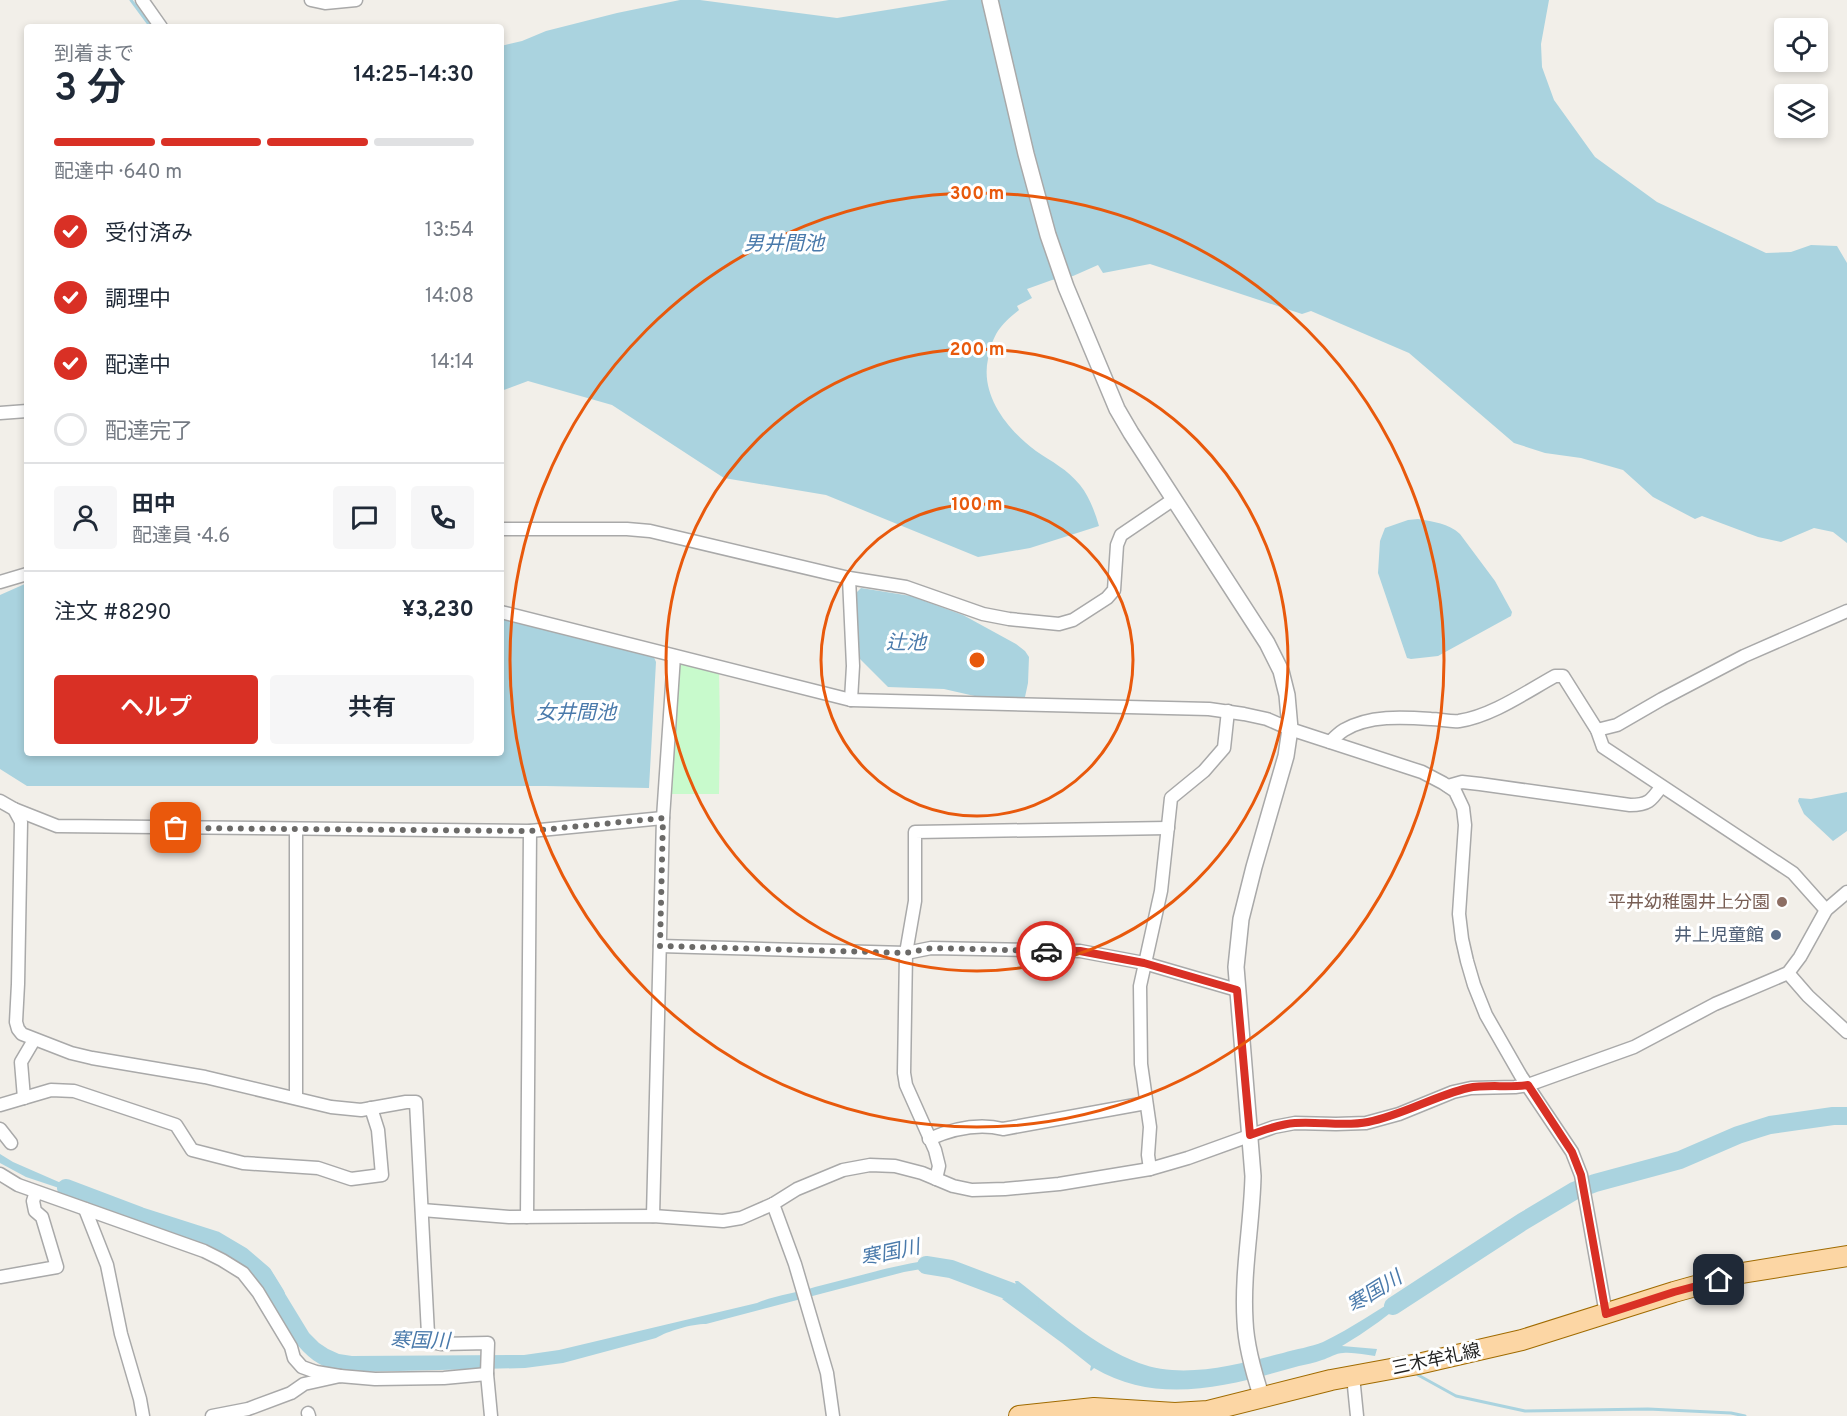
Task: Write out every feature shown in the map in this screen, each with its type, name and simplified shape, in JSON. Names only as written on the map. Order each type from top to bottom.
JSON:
[{"type":"main road","name":"三木牟礼線","points":[[1019,1416],[1094,1408],[1175,1413],[1208,1412],[1259,1390],[1418,1364],[1522,1340],[1742,1273],[1847,1256]]},
{"type":"street","points":[[142,0],[158,24]]},
{"type":"street","points":[[311,0],[325,3],[357,0]]},
{"type":"street","points":[[990,0],[1034,189],[1066,287],[1117,409],[1267,643],[1281,671],[1285,687],[1290,729],[1286,756],[1241,919],[1236,967],[1253,1176],[1244,1291],[1245,1322],[1259,1390]]},
{"type":"street","points":[[0,413],[24,411]]},
{"type":"street","points":[[504,530],[627,529],[650,531],[849,578],[906,587],[983,614],[1059,624],[1073,620],[1107,598],[1114,590],[1117,544],[1121,535],[1174,499]]},
{"type":"street","points":[[0,582],[24,575]]},
{"type":"street","points":[[849,578],[853,666],[851,700]]},
{"type":"street","points":[[1597,730],[1617,725],[1744,656],[1847,611]]},
{"type":"street","points":[[504,613],[851,700],[1228,711],[1267,719],[1290,729],[1422,772],[1448,786],[1455,791],[1463,808],[1465,825],[1459,914],[1462,939],[1474,985],[1486,1015],[1572,1152],[1581,1175],[1606,1314]]},
{"type":"street","points":[[654,1216],[663,818],[674,656]]},
{"type":"street","points":[[1330,742],[1344,730],[1366,722],[1384,719],[1457,721],[1472,718],[1489,712],[1555,676],[1563,676],[1597,730],[1603,747],[1793,873],[1826,910]]},
{"type":"street","points":[[1150,1169],[1148,1155],[1150,1127],[1142,1064],[1140,986],[1161,891],[1171,798],[1204,771],[1224,748],[1228,711]]},
{"type":"street","points":[[1448,786],[1462,782],[1630,805],[1643,805],[1652,800],[1661,787]]},
{"type":"street","points":[[0,801],[57,826],[530,831],[663,818]]},
{"type":"street","points":[[14,809],[21,822],[16,1022],[22,1034],[71,1053],[92,1058],[205,1077],[348,1110],[416,1102],[428,1334],[431,1342],[441,1344],[488,1342],[487,1374],[491,1416]]},
{"type":"street","points":[[936,1179],[939,1166],[906,1085],[904,1073],[906,953],[915,901],[915,832],[1168,828]]},
{"type":"street","points":[[296,829],[296,1098]]},
{"type":"street","points":[[527,1217],[530,831]]},
{"type":"street","points":[[422,1210],[527,1217],[654,1216],[723,1221],[741,1218],[773,1204],[796,1189],[843,1170],[870,1165],[895,1166],[922,1173],[953,1186],[972,1190],[1005,1189],[1059,1184],[1150,1169],[1274,1127],[1295,1123],[1366,1123],[1399,1114],[1453,1092],[1471,1088],[1528,1085],[1634,1047],[1715,1004],[1788,973],[1800,957],[1826,910],[1847,892]]},
{"type":"street","points":[[660,946],[906,953],[932,948],[1080,951],[1144,963],[1237,990]]},
{"type":"street","points":[[1788,973],[1808,996],[1847,1032]]},
{"type":"street","points":[[24,1098],[21,1062],[34,1040]]},
{"type":"street","points":[[0,1105],[51,1090],[74,1091],[176,1125],[192,1150],[243,1163],[318,1168],[351,1179],[382,1175],[378,1130],[371,1108]]},
{"type":"street","points":[[929,1138],[947,1131],[991,1126],[1003,1130],[1146,1103]]},
{"type":"street","points":[[0,1129],[11,1143]]},
{"type":"street","points":[[0,1174],[36,1192],[204,1251],[243,1273],[258,1292],[291,1347],[294,1358],[302,1367],[340,1376],[375,1379],[444,1378],[487,1374]]},
{"type":"street","points":[[0,1277],[57,1267],[42,1217],[35,1211],[33,1201],[36,1192]]},
{"type":"street","points":[[773,1204],[800,1281],[827,1373],[833,1416]]},
{"type":"street","points":[[85,1209],[107,1265],[121,1334],[143,1416]]},
{"type":"street","points":[[212,1416],[249,1413],[291,1393],[304,1384],[340,1376]]},
{"type":"street","points":[[1353,1376],[1357,1416]]},
{"type":"green space","points":[[675,657],[719,669],[719,794],[672,794]]},
{"type":"water","name":"男井間池","points":[[680,0],[700,0],[837,18],[949,0],[1549,0],[1541,44],[1542,67],[1554,100],[1595,157],[1657,202],[1766,253],[1791,252],[1811,245],[1837,246],[1847,263],[1847,543],[1833,532],[1814,528],[1781,542],[1758,537],[1702,516],[1695,519],[1653,497],[1623,470],[1581,458],[1545,453],[1514,443],[1409,353],[1311,311],[1302,314],[1150,264],[1103,273],[1098,265],[1073,276],[1052,280],[1027,289],[1032,298],[1017,306],[1019,310],[1007,320],[995,336],[988,359],[987,373],[988,386],[998,411],[1026,443],[1075,479],[1086,494],[1099,526],[1030,548],[978,557],[826,495],[724,478],[612,405],[528,381],[504,390],[504,45],[546,31]]},
{"type":"water","points":[[1418,519],[1446,525],[1460,534],[1495,581],[1512,612],[1511,616],[1438,656],[1411,659],[1407,658],[1378,573],[1380,541],[1385,528]]},
{"type":"water","name":"女井間池","points":[[24,584],[24,756],[504,756],[504,617],[653,655],[656,662],[649,788],[27,786],[0,769],[0,595]]},
{"type":"water","name":"辻池","points":[[861,588],[911,596],[963,615],[1016,644],[1029,657],[1025,697],[979,697],[944,689],[888,687],[858,657],[855,594]]},
{"type":"water","points":[[1847,792],[1847,831],[1833,841],[1804,814],[1798,801],[1799,798],[1811,799]]},
{"type":"water","points":[[0,1154],[84,1193],[92,1199],[26,1177],[0,1163]]},
{"type":"water","points":[[924,1261],[943,1262],[951,1269],[947,1271],[927,1268],[904,1272],[706,1324],[680,1328],[656,1338],[563,1363],[525,1368],[358,1372],[325,1367],[303,1351],[294,1341],[256,1280],[270,1269],[309,1333],[319,1343],[339,1354],[352,1356],[524,1355],[559,1350],[757,1303],[883,1269]]},
{"type":"water","points":[[1015,1281],[1018,1281],[1075,1326],[1122,1356],[1156,1368],[1174,1370],[1230,1365],[1318,1344],[1406,1293],[1412,1293],[1388,1315],[1342,1346],[1377,1349],[1375,1356],[1340,1353],[1316,1362],[1248,1380],[1196,1389],[1170,1390],[1144,1387],[1119,1380],[1094,1368],[1091,1371],[1091,1366],[1002,1299],[1009,1295],[1016,1285]]},
{"type":"waterway","points":[[131,0],[149,24]]},
{"type":"waterway","name":"寒国川","points":[[1393,1306],[1574,1191],[1680,1160],[1738,1135],[1770,1125],[1847,1116]]},
{"type":"waterway","name":"寒国川","points":[[66,1188],[140,1216],[215,1240],[242,1256],[263,1274],[276,1295]]},
{"type":"waterway","name":"寒国川","points":[[926,1265],[951,1269],[1012,1292],[1030,1306]]},
{"type":"waterway","points":[[1418,1375],[1456,1396],[1525,1411],[1648,1409],[1731,1413],[1745,1416]]},
{"type":"way so far","points":[[176,828],[530,831],[663,818],[660,946],[906,953],[932,948],[1046,951]]},
{"type":"place","name":"平井幼稚園井上分園","points":[[1782,902]]},
{"type":"place","name":"井上児童館","points":[[1776,935]]},
{"type":"route","points":[[1046,951],[1080,951],[1144,963],[1237,990],[1250,1135],[1295,1123],[1366,1123],[1399,1114],[1453,1092],[1471,1088],[1528,1085],[1572,1152],[1581,1175],[1606,1314],[1719,1280]]}]
